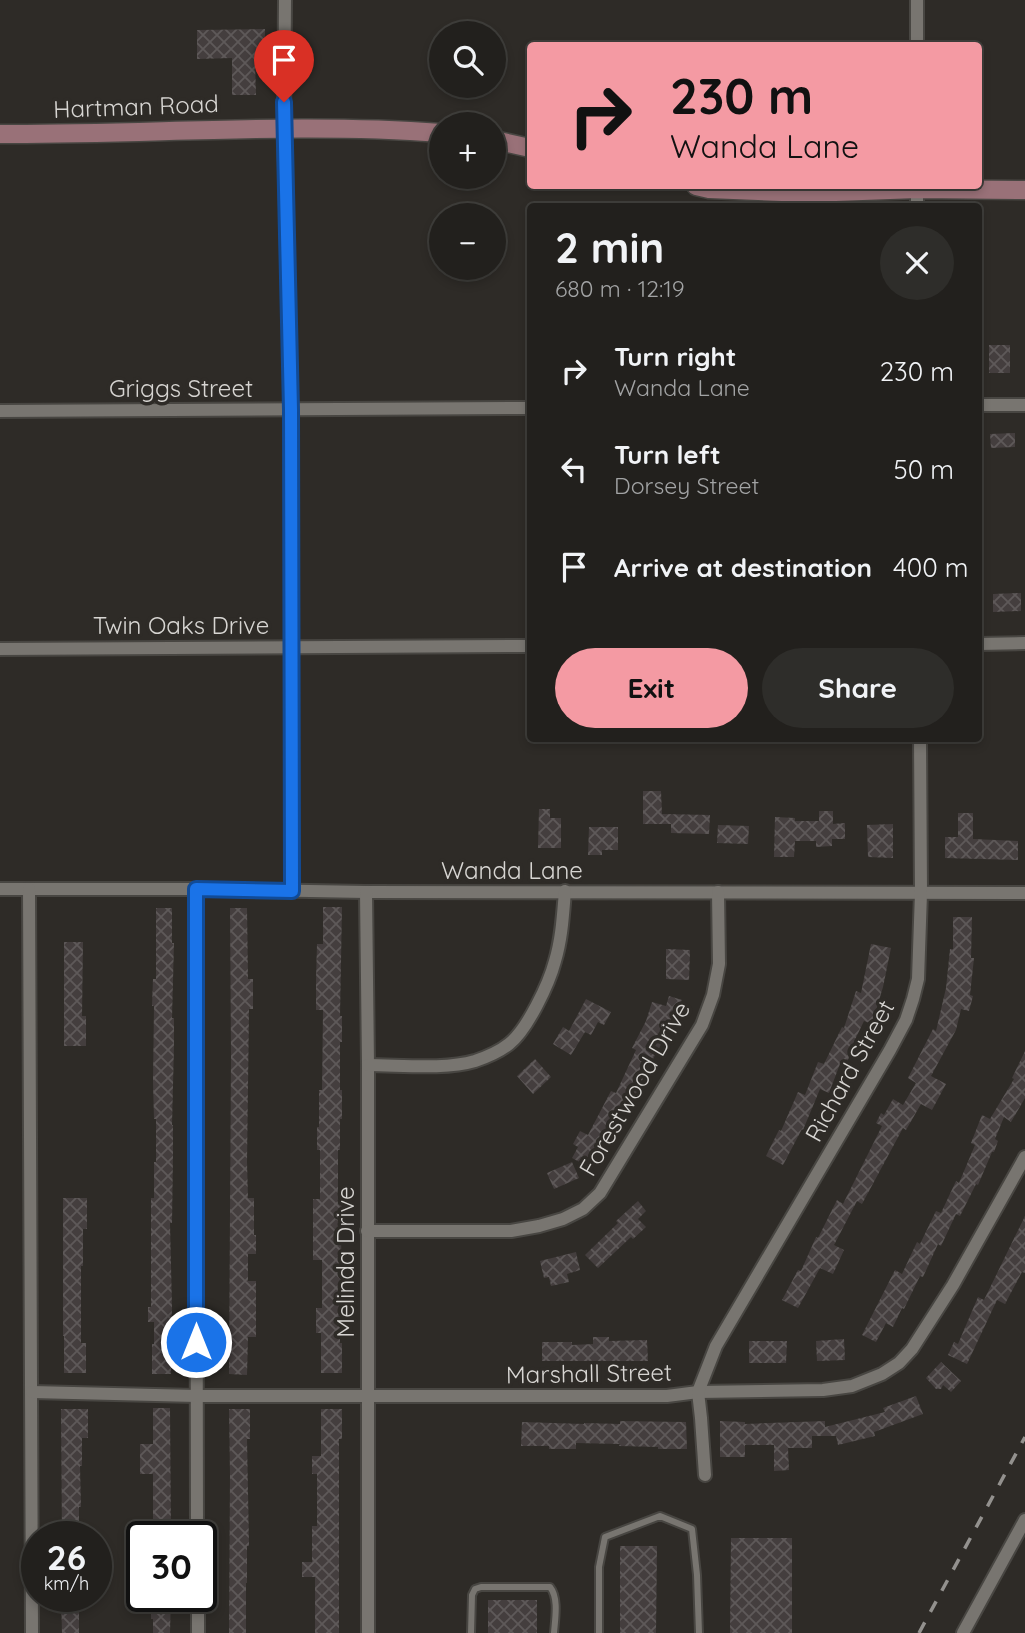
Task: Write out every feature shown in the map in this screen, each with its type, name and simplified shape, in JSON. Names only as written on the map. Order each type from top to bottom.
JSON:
[{"type":"street","points":[[285,0],[284,128],[291,410],[292,891]]},
{"type":"street","points":[[917,0],[917,42]]},
{"type":"street","name":"Hartman Road","points":[[0,134],[284,128],[429,131]]},
{"type":"street","points":[[506,143],[527,147]]},
{"type":"street","points":[[709,189],[808,194],[1025,190]]},
{"type":"street","points":[[982,405],[1025,405]]},
{"type":"street","name":"Griggs Street","points":[[0,411],[527,408]]},
{"type":"street","points":[[982,644],[1025,643]]},
{"type":"street","name":"Twin Oaks Drive","points":[[0,649],[527,646]]},
{"type":"street","name":"Richard Street","points":[[698,1392],[716,1346],[906,1020],[918,979],[921,894],[920,742]]},
{"type":"street","name":"Wanda Lane","points":[[0,889],[1025,893]]},
{"type":"street","points":[[29,889],[32,1633]]},
{"type":"street","points":[[196,889],[197,1521]]},
{"type":"street","points":[[368,1065],[445,1065],[472,1062],[492,1055],[511,1043],[524,1027],[545,989],[555,961],[565,891]]},
{"type":"street","name":"Melinda Drive","points":[[366,892],[368,1633]]},
{"type":"street","name":"Forestwood Drive","points":[[367,1231],[511,1231],[563,1219],[583,1209],[600,1193],[702,1025],[713,995],[719,964],[718,892]]},
{"type":"street","name":"Marshall Street","points":[[32,1392],[196,1396],[667,1396],[698,1392],[802,1391],[852,1386],[882,1374],[899,1363],[912,1349],[953,1284],[1025,1157]]},
{"type":"street","points":[[698,1392],[705,1475]]},
{"type":"street","points":[[963,1633],[1025,1520]]},
{"type":"street","points":[[198,1612],[198,1633]]},
{"type":"lane","points":[[599,1633],[599,1567],[605,1537],[660,1516],[692,1529],[699,1633]]},
{"type":"lane","points":[[471,1633],[472,1595],[475,1589],[481,1587],[550,1587],[555,1597],[554,1633]]},
{"type":"building","points":[[265,29],[265,62],[255,62],[256,95],[232,95],[232,58],[197,59],[197,30]]},
{"type":"building","points":[[989,345],[1010,345],[1010,373],[989,373]]},
{"type":"building","points":[[1015,433],[1015,447],[991,448],[990,434]]},
{"type":"building","points":[[1021,593],[1021,611],[993,612],[993,594]]},
{"type":"building","points":[[643,791],[661,791],[662,814],[710,815],[709,834],[671,833],[671,824],[643,824]]},
{"type":"building","points":[[539,809],[550,809],[550,818],[561,818],[561,848],[538,848]]},
{"type":"building","points":[[819,811],[833,811],[833,824],[845,823],[845,839],[832,839],[832,846],[816,847],[816,841],[795,841],[794,857],[774,857],[775,817],[795,818],[795,821],[819,821]]},
{"type":"building","points":[[958,813],[973,813],[973,839],[1018,841],[1018,860],[945,858],[945,837],[958,837]]},
{"type":"building","points":[[893,824],[893,858],[868,857],[867,825]]},
{"type":"building","points":[[718,825],[749,826],[748,844],[717,843]]},
{"type":"building","points":[[589,827],[618,827],[618,850],[602,850],[602,855],[588,855]]},
{"type":"building","points":[[323,907],[342,907],[342,1119],[338,1150],[338,1199],[342,1199],[342,1373],[321,1373],[321,1333],[316,1333],[316,1308],[322,1308],[322,1260],[313,1260],[313,1199],[320,1199],[317,1127],[319,1090],[322,1090],[323,1010],[316,1010],[316,979],[317,944],[323,944]]},
{"type":"building","points":[[156,908],[172,908],[174,943],[171,1374],[152,1374],[154,1322],[148,1322],[148,1307],[151,1307],[151,1198],[154,1198],[156,1162],[152,1006],[153,979],[156,979]]},
{"type":"building","points":[[230,908],[247,908],[248,979],[253,979],[253,1009],[249,1009],[247,1162],[248,1198],[254,1198],[256,1235],[256,1254],[248,1254],[248,1281],[256,1281],[256,1337],[248,1337],[247,1375],[229,1374]]},
{"type":"building","points":[[953,917],[972,917],[971,958],[974,958],[970,995],[973,996],[969,1011],[961,1009],[956,1030],[931,1076],[946,1084],[932,1110],[921,1104],[906,1130],[903,1128],[862,1204],[857,1201],[834,1245],[844,1250],[833,1274],[820,1268],[798,1308],[782,1300],[798,1270],[801,1271],[837,1200],[843,1204],[882,1126],[876,1123],[881,1113],[884,1115],[893,1099],[903,1105],[916,1083],[908,1078],[933,1029],[936,1031],[946,988],[950,949],[953,949]]},
{"type":"building","points":[[64,942],[83,942],[82,1016],[86,1016],[86,1046],[64,1046]]},
{"type":"building","points":[[871,944],[891,948],[872,1024],[864,1021],[845,1066],[840,1064],[829,1093],[820,1089],[803,1130],[783,1165],[766,1156],[779,1130],[781,1131],[798,1092],[805,1095],[818,1062],[824,1064],[842,1027],[844,1028],[856,991],[861,993]]},
{"type":"building","points":[[666,949],[690,950],[689,980],[666,979]]},
{"type":"building","points":[[669,996],[682,1000],[674,1026],[671,1026],[652,1058],[636,1094],[632,1092],[612,1130],[607,1128],[587,1166],[572,1158],[578,1147],[573,1144],[580,1131],[588,1135],[611,1091],[616,1093],[636,1050],[632,1048],[652,1002],[666,1006]]},
{"type":"building","points":[[586,999],[611,1012],[604,1025],[598,1022],[591,1035],[585,1032],[571,1055],[553,1044],[563,1027],[569,1031]]},
{"type":"building","points":[[1025,1051],[1025,1098],[1011,1122],[1004,1117],[995,1139],[998,1141],[994,1152],[978,1185],[976,1184],[960,1216],[956,1214],[941,1246],[938,1244],[923,1277],[920,1276],[893,1327],[886,1323],[876,1342],[862,1335],[895,1270],[902,1274],[936,1211],[941,1213],[956,1181],[959,1183],[975,1145],[971,1143],[982,1115],[990,1119],[1014,1079],[1012,1078]]},
{"type":"building","points":[[535,1059],[551,1077],[533,1094],[517,1076]]},
{"type":"building","points":[[572,1162],[579,1178],[554,1189],[547,1173]]},
{"type":"building","points":[[63,1198],[87,1198],[87,1229],[83,1229],[81,1266],[81,1343],[86,1343],[86,1373],[64,1373]]},
{"type":"building","points":[[638,1201],[646,1211],[638,1219],[646,1227],[633,1239],[631,1237],[598,1268],[585,1255]]},
{"type":"building","points":[[1025,1216],[1025,1273],[1022,1272],[1005,1304],[997,1300],[967,1364],[948,1355],[954,1342],[958,1344],[978,1297],[984,1300]]},
{"type":"building","points":[[576,1252],[580,1270],[567,1274],[569,1282],[551,1286],[549,1277],[544,1278],[540,1261]]},
{"type":"building","points":[[593,1337],[609,1337],[609,1341],[647,1340],[648,1361],[542,1361],[542,1342],[593,1344]]},
{"type":"building","points":[[844,1339],[845,1360],[817,1361],[816,1341]]},
{"type":"building","points":[[749,1341],[787,1341],[786,1363],[749,1363]]},
{"type":"building","points":[[941,1362],[961,1381],[951,1392],[943,1385],[941,1389],[936,1389],[926,1378]]},
{"type":"building","points":[[916,1396],[923,1414],[874,1432],[875,1436],[838,1445],[836,1436],[812,1436],[812,1448],[788,1448],[789,1470],[774,1471],[774,1445],[745,1445],[745,1457],[720,1457],[720,1421],[745,1424],[825,1421],[825,1427],[885,1412],[883,1408]]},
{"type":"building","points":[[153,1408],[170,1408],[171,1521],[153,1521],[153,1474],[140,1474],[140,1444],[153,1444]]},
{"type":"building","points":[[61,1409],[88,1409],[88,1438],[82,1438],[79,1521],[62,1521]]},
{"type":"building","points":[[229,1409],[250,1409],[250,1439],[247,1439],[249,1546],[246,1633],[229,1633]]},
{"type":"building","points":[[321,1409],[342,1409],[342,1439],[339,1439],[339,1633],[315,1633],[315,1577],[302,1577],[302,1562],[312,1562],[312,1526],[317,1526],[317,1474],[312,1474],[312,1456],[321,1456]]},
{"type":"building","points":[[620,1421],[686,1422],[687,1449],[576,1443],[576,1449],[521,1446],[522,1422],[620,1424]]},
{"type":"building","points":[[731,1538],[792,1538],[792,1633],[730,1633]]},
{"type":"building","points":[[620,1546],[657,1546],[656,1633],[620,1633]]},
{"type":"building","points":[[488,1600],[537,1600],[537,1633],[488,1633]]},
{"type":"building","points":[[61,1612],[79,1612],[79,1633],[62,1633]]},
{"type":"building","points":[[151,1612],[171,1612],[170,1633],[153,1633]]},
{"type":"railway","points":[[919,1633],[1025,1437]]},
{"type":"route","points":[[196,1342],[196,889],[292,891],[291,410],[284,102]]}]
